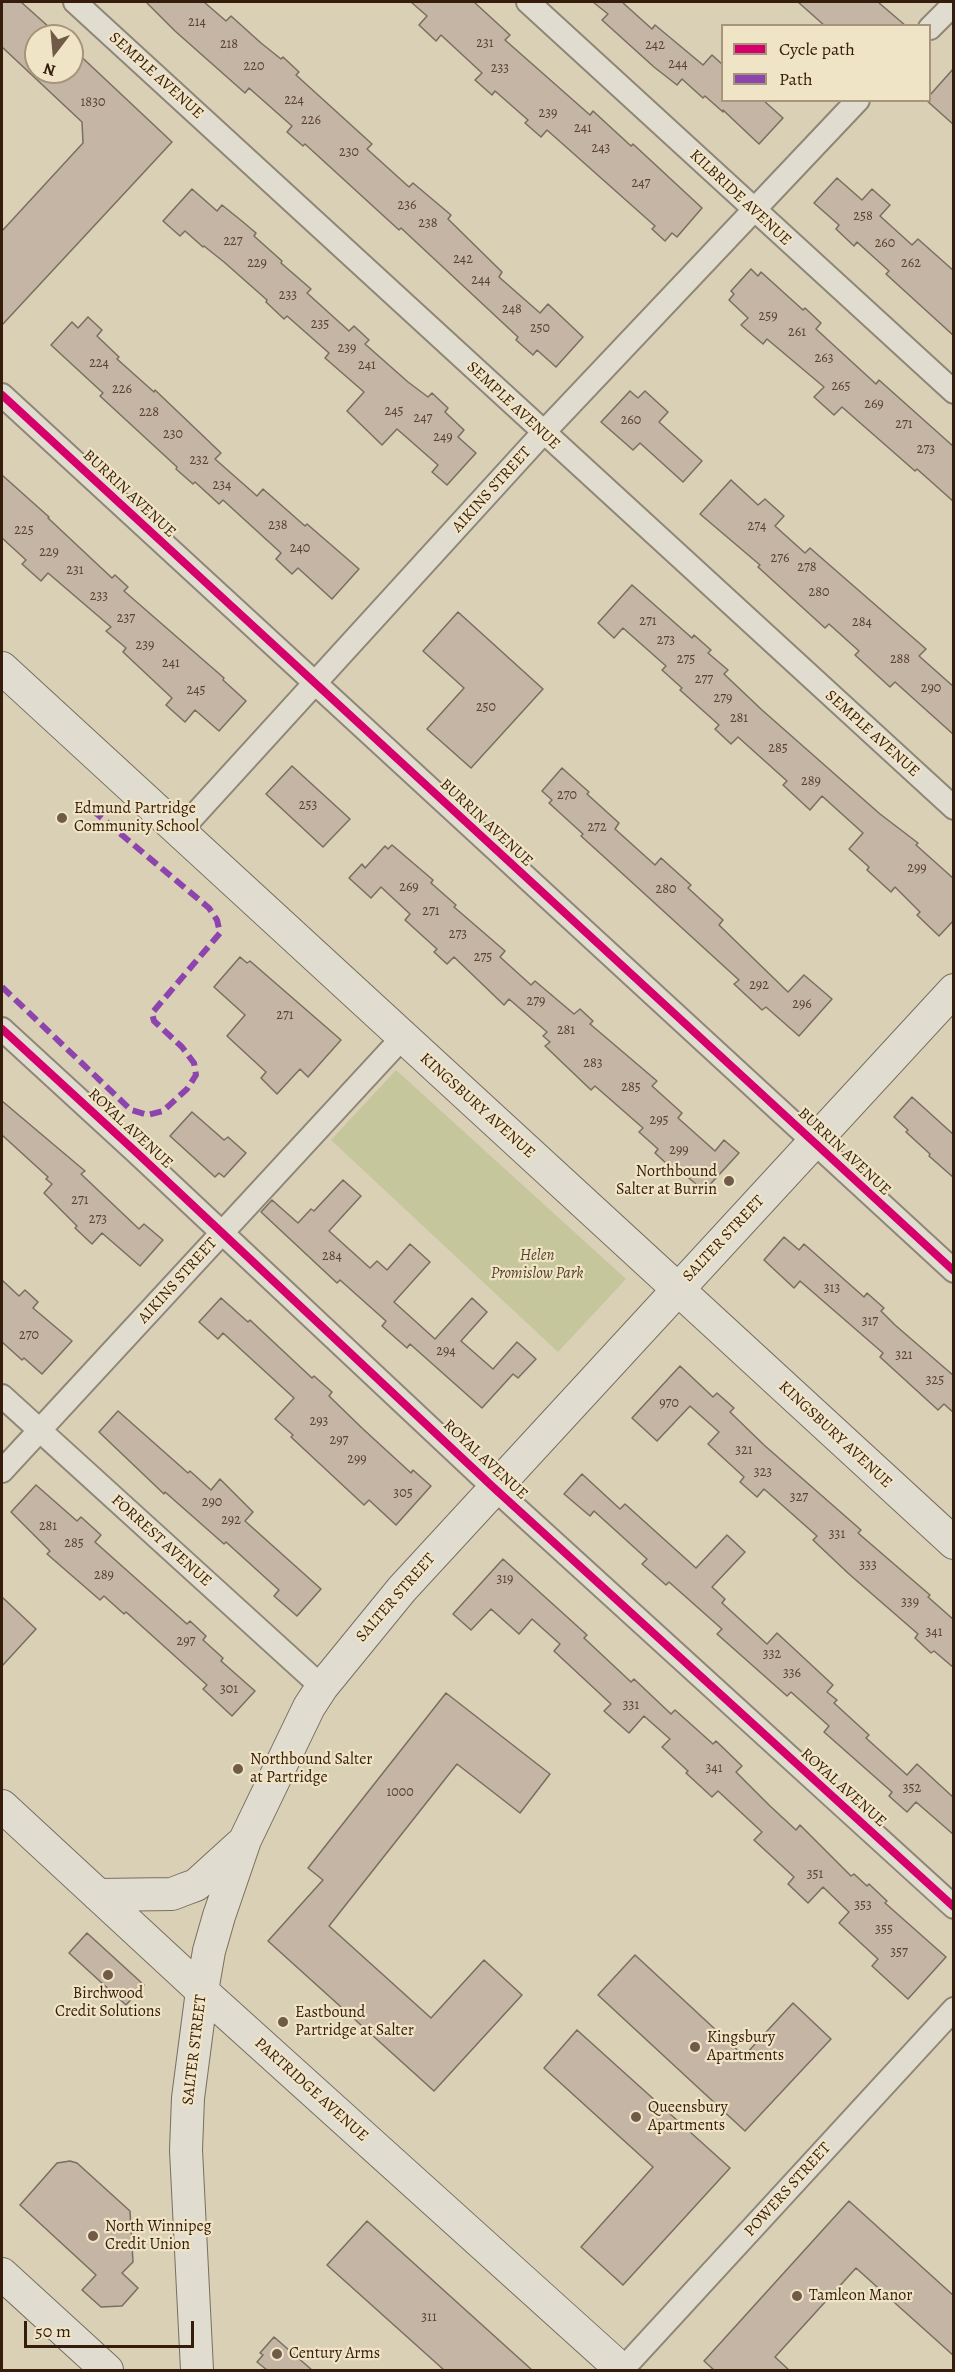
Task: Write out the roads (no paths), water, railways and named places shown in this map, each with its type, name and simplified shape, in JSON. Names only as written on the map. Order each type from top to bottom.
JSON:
[{"type":"main road","name":"KINGSBURY AVENUE","points":[[2,668],[954,1543]]},
{"type":"main road","name":"SALTER STREET","points":[[197,2370],[186,2150],[188,2098],[202,1991],[209,1951],[245,1840],[298,1728],[322,1687],[402,1589],[954,990]]},
{"type":"main road","name":"PARTRIDGE AVENUE","points":[[2,1806],[202,1991],[622,2370]]},
{"type":"main road","points":[[98,1895],[172,1894],[196,1885],[245,1840]]},
{"type":"main road","points":[[2,2274],[107,2370]]},
{"type":"street","name":"SEMPLE AVENUE","points":[[75,2],[543,434],[954,808]]},
{"type":"street","name":"KILBRIDE AVENUE","points":[[528,2],[954,392]]},
{"type":"street","points":[[931,27],[947,9]]},
{"type":"street","name":"AIKINS STREET","points":[[180,831],[543,434],[856,102]]},
{"type":"street","name":"BURRIN AVENUE","points":[[2,395],[954,1271]]},
{"type":"street","name":"ROYAL AVENUE","points":[[2,1029],[494,1488],[954,1907]]},
{"type":"street","name":"AIKINS STREET","points":[[2,1471],[402,1038]]},
{"type":"street","name":"FORREST AVENUE","points":[[2,1396],[322,1687]]},
{"type":"street","name":"POWERS STREET","points":[[622,2370],[954,2009]]},
{"type":"place","name":"Edmund Partridge Community School","points":[[62,818]]},
{"type":"place","name":"Northbound Salter at Burrin","points":[[729,1181]]},
{"type":"place","name":"Northbound Salter at Partridge","points":[[238,1769]]},
{"type":"place","name":"Birchwood Credit Solutions","points":[[108,1975]]},
{"type":"place","name":"Eastbound Partridge at Salter","points":[[283,2022]]},
{"type":"place","name":"Kingsbury Apartments","points":[[695,2047]]},
{"type":"place","name":"Queensbury Apartments","points":[[636,2117]]},
{"type":"place","name":"North Winnipeg Credit Union","points":[[93,2236]]},
{"type":"place","name":"Tamleon Manor","points":[[797,2296]]},
{"type":"place","name":"Century Arms","points":[[277,2354]]},
{"type":"park label","name":"Helen Promislow Park","points":[[537,1265]]}]
